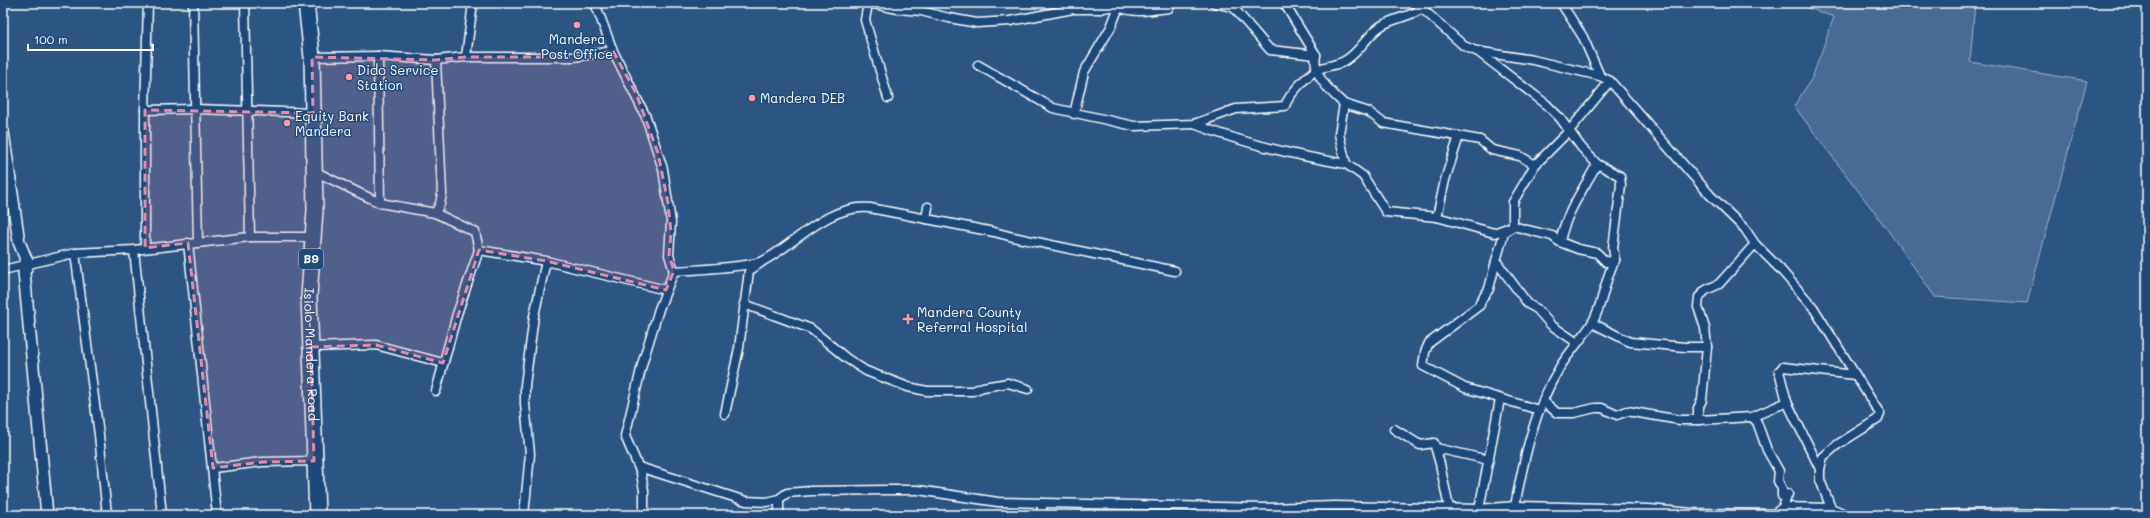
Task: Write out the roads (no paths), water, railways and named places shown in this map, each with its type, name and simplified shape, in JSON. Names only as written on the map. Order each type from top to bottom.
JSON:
[{"type":"highway","name":"Isiolo-Mandera Road","points":[[306,3],[312,57],[315,210],[309,297],[317,515]]},
{"type":"main road","points":[[3,132],[19,242],[28,264],[24,272],[47,515]]},
{"type":"street","points":[[145,248],[145,110],[148,3]]},
{"type":"street","points":[[193,3],[198,243]]},
{"type":"street","points":[[245,3],[250,237]]},
{"type":"street","points":[[466,56],[473,3]]},
{"type":"street","points":[[595,3],[613,51],[646,117],[660,158],[672,233],[669,255],[674,271],[666,290],[643,361],[625,436],[627,444],[639,467],[644,491],[644,515]]},
{"type":"street","points":[[888,98],[865,20],[868,3],[898,9],[921,11],[977,23],[1010,21],[1073,9],[1104,6],[1141,11],[1158,10],[1169,8],[1172,3]]},
{"type":"street","points":[[1214,3],[1233,7],[1270,50],[1316,54]]},
{"type":"street","points":[[1284,3],[1316,54],[1314,64],[1325,86],[1344,104],[1369,112],[1383,123],[1480,140],[1492,150],[1520,156],[1536,165]]},
{"type":"street","points":[[1561,3],[1583,37],[1600,76]]},
{"type":"street","points":[[978,65],[1041,102],[1074,114],[1134,126],[1194,124],[1236,109],[1285,106],[1300,84],[1317,70],[1345,61],[1382,26],[1422,5],[1464,46],[1476,51],[1534,60],[1600,76],[1610,82],[1710,195],[1745,229],[1755,244],[1781,270],[1813,307],[1880,414],[1878,419],[1837,444],[1823,457],[1820,468],[1820,480],[1831,508]]},
{"type":"street","points":[[1074,114],[1084,72],[1111,27],[1118,9]]},
{"type":"street","points":[[312,57],[378,56],[436,60],[466,56],[574,56],[613,51]]},
{"type":"street","points":[[1476,51],[1546,104],[1569,131],[1580,147],[1598,164],[1620,176],[1621,194],[1613,248],[1615,260],[1609,270],[1607,282],[1592,324],[1576,342],[1560,367],[1542,401],[1525,457],[1515,506]]},
{"type":"street","points":[[378,56],[380,203]]},
{"type":"street","points":[[435,213],[442,194],[436,60]]},
{"type":"street","points":[[1539,410],[1454,384],[1423,366],[1425,352],[1429,343],[1480,305],[1480,302],[1489,289],[1504,233],[1512,226],[1513,202],[1536,165],[1569,131],[1610,82]]},
{"type":"street","points":[[1344,104],[1339,134],[1346,164]]},
{"type":"street","points":[[145,110],[195,109],[248,112],[313,113]]},
{"type":"street","points":[[1194,124],[1236,140],[1276,151],[1346,164],[1362,176],[1386,212],[1437,217],[1494,233],[1512,226],[1552,236],[1560,242],[1578,250],[1597,253],[1606,262],[1615,260]]},
{"type":"street","points":[[1437,217],[1445,180],[1459,136]]},
{"type":"street","points":[[1560,242],[1573,208],[1598,164]]},
{"type":"street","points":[[314,172],[380,203],[435,213],[475,232],[478,250],[443,363],[436,391]]},
{"type":"street","points":[[725,414],[734,376],[749,271],[812,226],[857,207],[994,232],[1078,252],[1175,271]]},
{"type":"street","points":[[926,219],[928,207]]},
{"type":"street","points":[[3,270],[75,253],[134,250],[250,237],[312,237]]},
{"type":"street","points":[[188,243],[218,515]]},
{"type":"street","points":[[1698,420],[1698,408],[1702,400],[1707,347],[1705,328],[1698,307],[1699,297],[1706,290],[1719,284],[1755,244]]},
{"type":"street","points":[[134,250],[162,515]]},
{"type":"street","points":[[478,250],[546,261],[666,290]]},
{"type":"street","points":[[75,253],[99,436],[107,515]]},
{"type":"street","points":[[524,515],[530,454],[525,404],[525,385],[534,316],[546,261]]},
{"type":"street","points":[[674,271],[764,261]]},
{"type":"street","points":[[1496,261],[1528,304],[1537,309],[1551,325],[1576,342]]},
{"type":"street","points":[[744,304],[811,329],[846,358],[866,371],[901,385],[927,391],[960,391],[1008,383],[1028,390]]},
{"type":"street","points":[[1592,324],[1630,342],[1685,348],[1707,347]]},
{"type":"street","points":[[311,347],[376,346],[443,363]]},
{"type":"street","points":[[1820,468],[1787,402],[1779,371],[1783,367],[1855,375]]},
{"type":"street","points":[[1479,512],[1500,399]]},
{"type":"street","points":[[1542,401],[1557,413],[1574,413],[1595,408],[1602,408],[1617,415],[1627,411],[1680,420],[1752,417],[1787,402]]},
{"type":"street","points":[[639,467],[746,501],[767,502],[778,499],[787,493],[811,491],[918,490],[998,502],[1263,511],[1342,506],[1449,508],[1479,512],[1515,506],[1649,509],[1692,514],[1774,514],[1783,507],[1788,494],[1782,496],[1782,490],[1778,481],[1778,471],[1767,450],[1757,422],[1752,417]]},
{"type":"street","points":[[1394,430],[1420,445],[1434,443],[1449,508]]},
{"type":"street","points":[[1436,448],[1489,460]]},
{"type":"street","points":[[213,468],[262,462],[314,461]]},
{"type":"street","points":[[778,499],[779,515]]},
{"type":"street","points":[[1042,503],[1042,515]]},
{"type":"street","points":[[1783,507],[1831,508],[1847,515]]},
{"type":"street","points":[[1918,515],[2056,515]]},
{"type":"place","name":"Mandera Post Office","points":[[577,25]]},
{"type":"place","name":"Dido Service Station","points":[[349,77]]},
{"type":"place","name":"Mandera DEB","points":[[752,98]]},
{"type":"place","name":"Equity Bank Mandera","points":[[287,123]]},
{"type":"place","name":"Mandera County Referral Hospital","points":[[908,319]]}]
